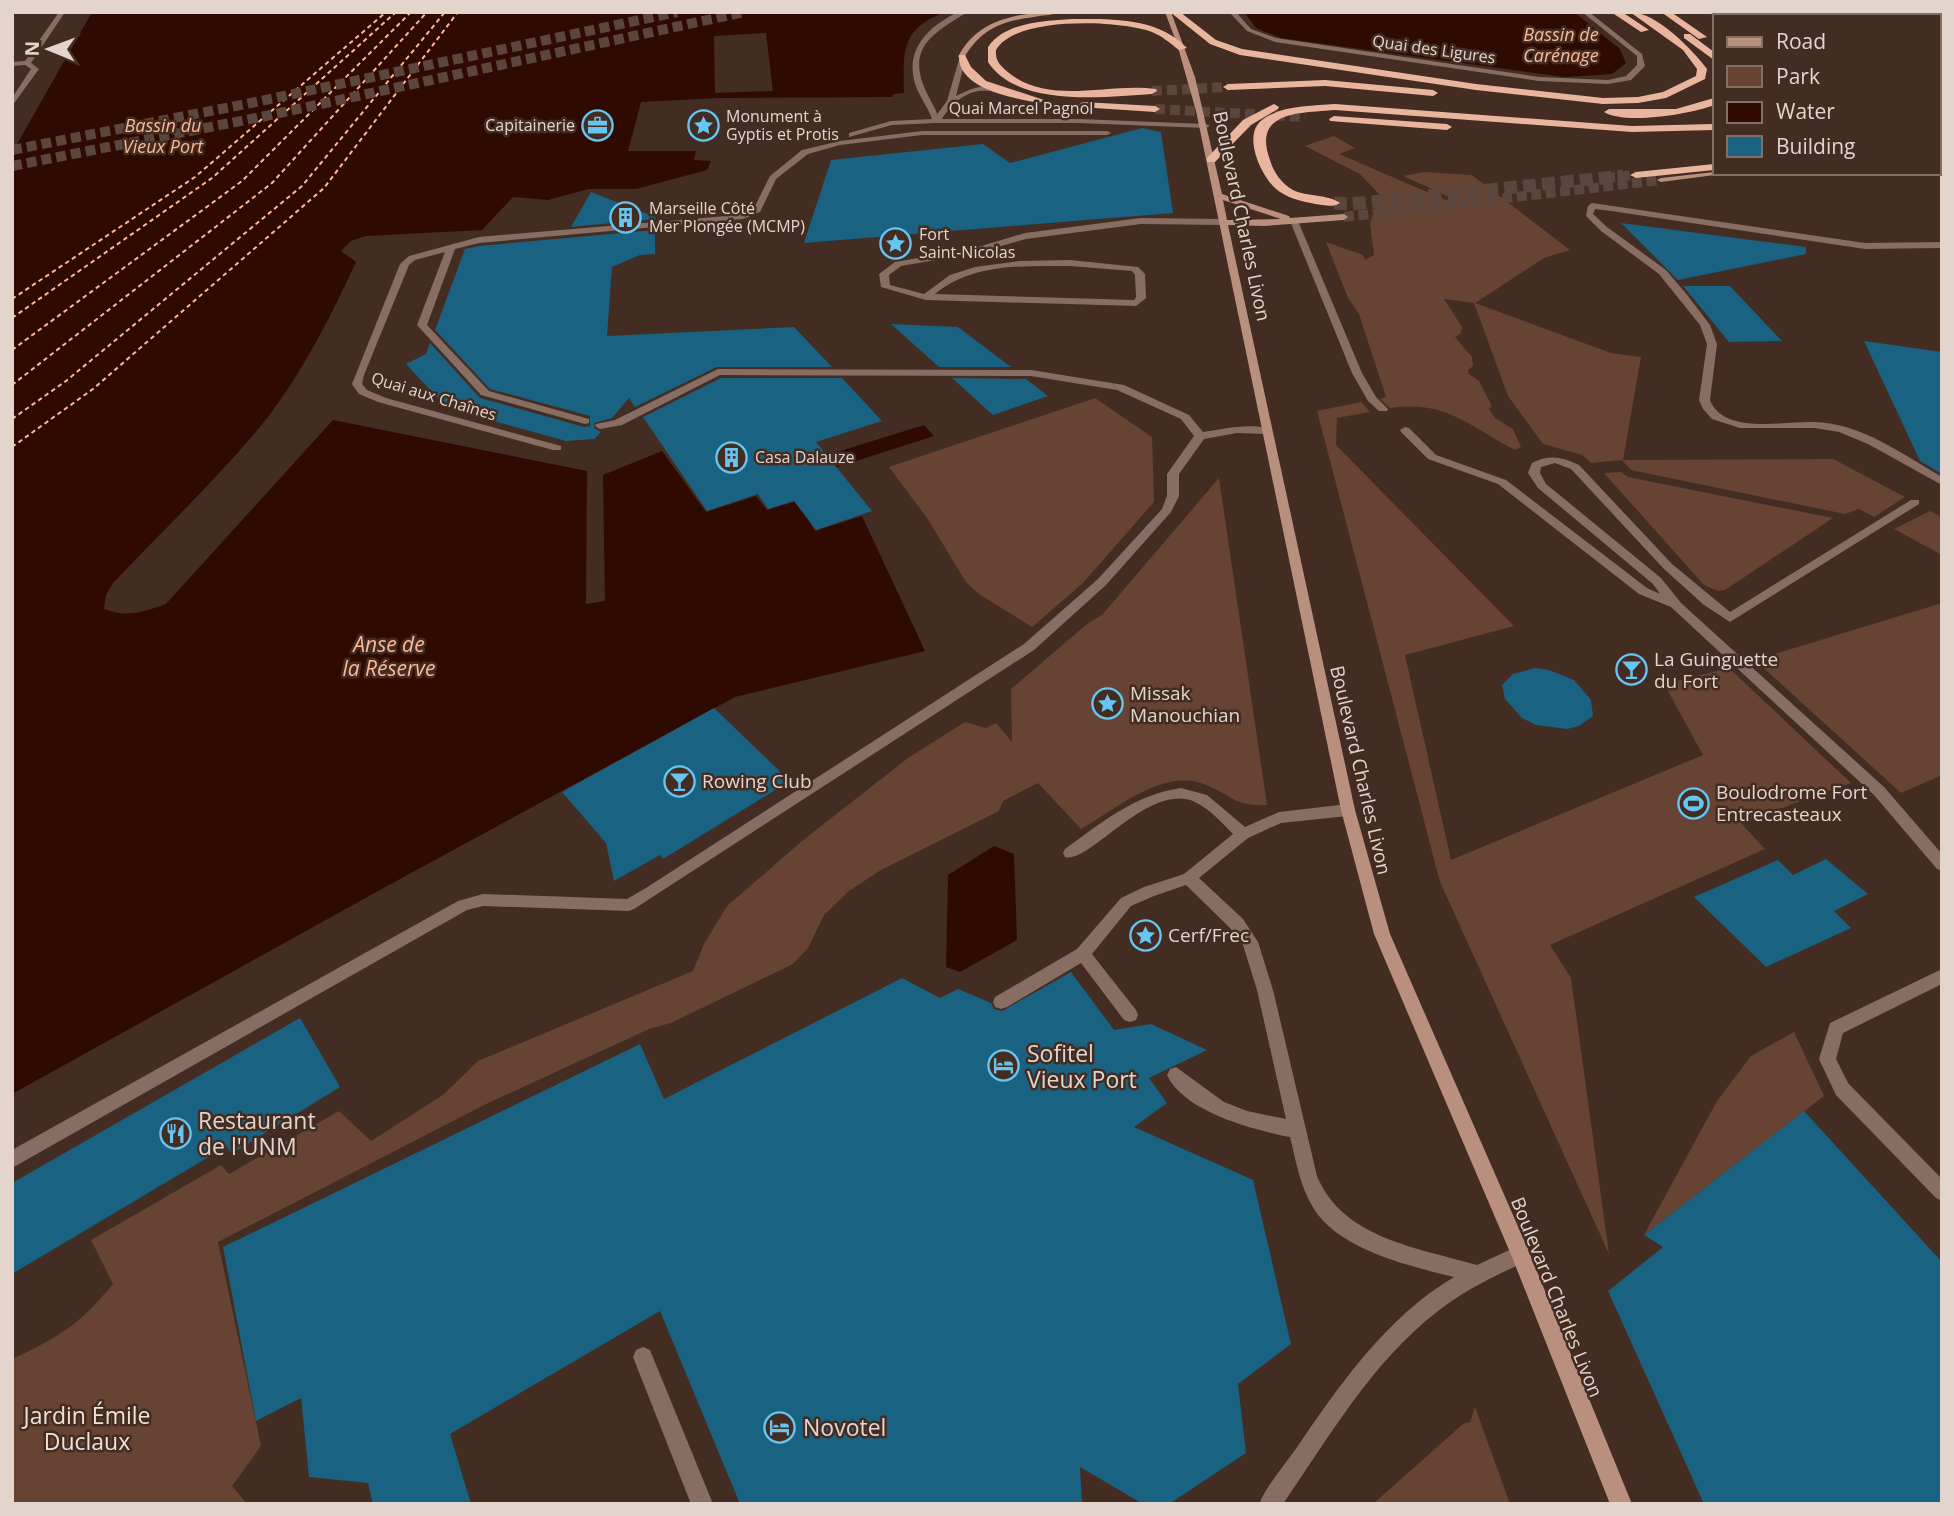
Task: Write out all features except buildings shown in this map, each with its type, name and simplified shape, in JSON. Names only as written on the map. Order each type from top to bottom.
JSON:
[{"type":"highway","points":[[1174,12],[1213,42],[1240,52],[1476,87],[1603,101],[1647,99],[1680,90],[1701,77],[1702,69],[1697,59],[1664,31],[1634,12]]},
{"type":"highway","points":[[1615,12],[1661,41],[1686,63],[1688,79],[1680,90]]},
{"type":"highway","points":[[1647,12],[1698,42],[1713,56]]},
{"type":"highway","points":[[1665,12],[1713,45]]},
{"type":"highway","points":[[1152,91],[1079,93],[1037,88],[1000,72],[992,62],[990,53],[996,43],[1007,35],[1037,26],[1070,22],[1154,29],[1182,48]]},
{"type":"highway","points":[[962,57],[969,73],[998,89],[1045,101],[1155,109]]},
{"type":"highway","points":[[1228,87],[1341,83],[1606,112],[1673,112],[1713,101]]},
{"type":"highway","points":[[1476,87],[1606,112]]},
{"type":"highway","points":[[1212,160],[1257,114],[1287,104],[1349,101],[1632,129],[1713,128]]},
{"type":"highway","points":[[1334,203],[1291,193],[1269,178],[1258,141],[1266,122],[1285,113],[1321,107],[1466,114]]},
{"type":"highway","points":[[1304,117],[1630,138],[1677,138],[1713,128]]},
{"type":"highway","points":[[1636,175],[1713,167]]},
{"type":"main road","points":[[962,57],[965,47],[973,39],[995,25],[1024,16],[1059,12]]},
{"type":"main road","name":"Boulevard Charles Livon","points":[[1168,12],[1206,126],[1222,222],[1348,810],[1382,934],[1520,1254],[1621,1504]]},
{"type":"main road","points":[[1661,180],[1713,174]]},
{"type":"main road","points":[[1217,195],[1294,221]]},
{"type":"main road","points":[[1222,222],[1344,217]]},
{"type":"street","points":[[27,63],[62,12]]},
{"type":"street","points":[[936,121],[933,106],[919,84],[916,54],[926,35],[964,12]]},
{"type":"street","name":"Quai des Ligures","points":[[1232,12],[1255,33],[1304,45],[1577,82],[1619,80],[1634,74],[1641,66],[1640,55],[1586,12]]},
{"type":"street","points":[[951,101],[962,57]]},
{"type":"street","points":[[12,64],[27,63],[35,69],[12,104]]},
{"type":"street","points":[[936,121],[951,101],[966,92],[998,89]]},
{"type":"street","name":"Quai Marcel Pagnol","points":[[840,143],[845,137],[891,123],[1078,121],[1206,126]]},
{"type":"street","name":"Quai Marcel Pagnol","points":[[452,246],[479,240],[740,217],[757,210],[773,178],[805,152],[840,143],[922,133],[1107,133]]},
{"type":"street","points":[[1938,487],[1856,434],[1826,426],[1737,424],[1720,419],[1707,410],[1702,395],[1713,358],[1709,334],[1657,266],[1588,214],[1592,206],[1865,246],[1942,245]]},
{"type":"street","points":[[926,297],[958,275],[1037,263],[1135,269],[1140,274],[1141,298],[1136,303],[926,297],[886,287],[884,274],[898,264],[976,250],[1025,236],[1141,220],[1222,222]]},
{"type":"street","points":[[1294,221],[1357,373],[1373,399],[1383,409]]},
{"type":"street","points":[[452,246],[422,326],[485,393],[585,421]]},
{"type":"street","name":"Quai aux Chaînes","points":[[452,246],[416,256],[405,264],[357,384],[363,392],[382,400],[557,448]]},
{"type":"street","points":[[600,426],[618,423],[718,372],[1031,373],[1120,387],[1185,417],[1200,436]]},
{"type":"street","points":[[12,1160],[463,905],[483,900],[629,905],[993,672],[1060,622],[1102,582],[1167,510],[1172,502],[1173,474],[1200,436],[1237,430],[1268,431]]},
{"type":"street","points":[[1405,430],[1432,457],[1502,482],[1643,591],[1677,606]]},
{"type":"street","points":[[1915,502],[1730,618],[1710,605],[1680,576],[1575,467],[1556,459],[1544,460],[1536,465],[1534,473],[1542,486],[1657,581],[1677,606],[1879,791],[1941,862]]},
{"type":"street","points":[[1070,853],[1143,804],[1167,794],[1181,792],[1198,796],[1243,834]]},
{"type":"street","points":[[1002,1002],[1083,954],[1126,902],[1189,878],[1243,834],[1279,818],[1348,810]]},
{"type":"street","points":[[1189,878],[1237,924],[1250,942],[1265,990],[1308,1176],[1315,1195],[1327,1212],[1360,1236],[1401,1252],[1476,1274]]},
{"type":"street","points":[[1083,954],[1130,1015]]},
{"type":"street","points":[[1942,976],[1836,1028],[1827,1059],[1842,1089],[1942,1192]]},
{"type":"street","points":[[1176,1075],[1196,1095],[1225,1112],[1298,1130]]},
{"type":"street","points":[[1270,1504],[1358,1382],[1419,1313],[1476,1274],[1520,1254]]},
{"type":"street","points":[[643,1357],[702,1504]]},
{"type":"green space","points":[[1334,136],[1355,148],[1339,154],[1448,201],[1454,199],[1403,176],[1424,172],[1472,175],[1570,250],[1544,258],[1475,303],[1611,353],[1641,357],[1623,460],[1833,459],[1905,497],[1874,517],[1859,509],[1845,514],[1631,470],[1622,460],[1591,463],[1582,455],[1543,444],[1508,396],[1474,303],[1444,299],[1462,327],[1461,333],[1455,337],[1472,357],[1473,366],[1468,370],[1469,374],[1479,381],[1495,418],[1513,429],[1521,447],[1515,450],[1442,411],[1410,407],[1390,408],[1380,399],[1386,397],[1359,314],[1348,298],[1326,242],[1363,255],[1365,260],[1374,255],[1370,224],[1379,194],[1360,174],[1305,146]]},
{"type":"green space","points":[[1095,398],[1152,437],[1154,502],[1083,583],[1032,627],[979,594],[966,582],[927,518],[889,467]]},
{"type":"green space","points":[[1361,402],[1370,412],[1337,418],[1336,445],[1514,626],[1405,655],[1451,860],[1703,755],[1664,684],[1729,668],[1851,783],[1741,823],[1765,849],[1550,945],[1571,978],[1609,1254],[1440,882],[1317,411]]},
{"type":"green space","points":[[1621,472],[1628,477],[1833,518],[1725,590],[1718,591],[1704,585],[1604,473]]},
{"type":"green space","name":"Jardin Émile Duclaux","points":[[1219,478],[1267,805],[1246,804],[1201,783],[1185,780],[1170,782],[1138,794],[1081,829],[1038,783],[1003,801],[999,811],[881,870],[849,891],[824,915],[808,948],[793,964],[671,1023],[649,1029],[486,1104],[218,1242],[261,1446],[232,1486],[247,1504],[12,1504],[12,1359],[67,1329],[113,1284],[91,1240],[221,1165],[229,1174],[339,1111],[371,1141],[443,1095],[478,1061],[693,971],[704,944],[727,906],[802,841],[908,758],[965,722],[986,728],[996,723],[1012,742],[1011,689],[1087,624],[1102,615]]},
{"type":"green space","points":[[1930,511],[1942,517],[1942,555],[1894,529]]},
{"type":"green space","name":"Boulodrome Fort Entrecasteaux","points":[[1942,603],[1942,775],[1901,793],[1755,660]]},
{"type":"green space","points":[[1794,1032],[1824,1096],[1644,1235],[1717,1101],[1751,1056]]},
{"type":"green space","points":[[1475,1407],[1510,1504],[1373,1504],[1463,1424],[1470,1422]]},
{"type":"water","points":[[92,12],[946,12],[920,25],[913,34],[905,53],[904,93],[893,94],[892,97],[719,98],[641,102],[628,151],[696,151],[694,160],[711,161],[707,170],[636,189],[588,189],[548,200],[513,197],[482,230],[365,236],[351,241],[341,251],[356,262],[322,332],[281,399],[233,458],[113,583],[106,595],[104,609],[128,613],[166,604],[333,420],[587,471],[586,604],[605,601],[603,475],[662,451],[706,512],[756,496],[767,510],[797,501],[815,531],[862,516],[925,651],[735,697],[12,1094],[12,153]]},
{"type":"water","name":"Bassin de Carénage","points":[[1244,12],[1574,12],[1620,49],[1626,63],[1612,74],[1564,77],[1281,38],[1256,28]]},
{"type":"water","points":[[924,425],[934,436],[834,468],[824,456]]},
{"type":"water","points":[[994,846],[1014,854],[1017,940],[960,972],[946,967],[948,875]]},
{"type":"pier","points":[[766,33],[773,91],[715,93],[714,36]]},
{"type":"ferry route","points":[[12,299],[195,177],[386,12]]},
{"type":"ferry route","points":[[12,318],[212,178],[396,12]]},
{"type":"ferry route","points":[[12,350],[242,181],[411,12]]},
{"type":"ferry route","points":[[12,385],[272,183],[427,12]]},
{"type":"ferry route","points":[[12,419],[66,381],[302,186],[445,12]]},
{"type":"ferry route","points":[[12,447],[93,389],[324,188],[458,12]]},
{"type":"tunnel","points":[[12,150],[251,103],[677,12]]},
{"type":"tunnel","points":[[12,166],[261,117],[744,12]]},
{"type":"tunnel","points":[[1152,91],[1228,87]]},
{"type":"tunnel","points":[[1155,109],[1305,117]]},
{"type":"tunnel","points":[[1605,178],[1636,175]]},
{"type":"tunnel","points":[[1334,203],[1351,204],[1623,176]]},
{"type":"tunnel","points":[[1344,217],[1661,180]]},
{"type":"place","name":"Capitainerie","points":[[598,125]]},
{"type":"place","name":"Monument à Gyptis et Protis","points":[[703,125]]},
{"type":"place","name":"Marseille Côté Mer Plongée (MCMP)","points":[[626,217]]},
{"type":"place","name":"Fort Saint-Nicolas","points":[[896,243]]},
{"type":"place","name":"Casa Dalauze","points":[[732,457]]},
{"type":"place","name":"La Guinguette du Fort","points":[[1631,670]]},
{"type":"place","name":"Missak Manouchian","points":[[1107,704]]},
{"type":"place","name":"Rowing Club","points":[[679,781]]},
{"type":"place","name":"Boulodrome Fort Entrecasteaux","points":[[1693,803]]},
{"type":"place","name":"Cerf/Frec","points":[[1145,935]]},
{"type":"place","name":"Sofitel Vieux Port","points":[[1004,1066]]},
{"type":"place","name":"Restaurant de l'UNM","points":[[175,1133]]},
{"type":"place","name":"Novotel","points":[[780,1427]]},
{"type":"water label","name":"Bassin du Vieux Port","points":[[163,135]]},
{"type":"water label","name":"Anse de la Réserve","points":[[389,656]]}]
